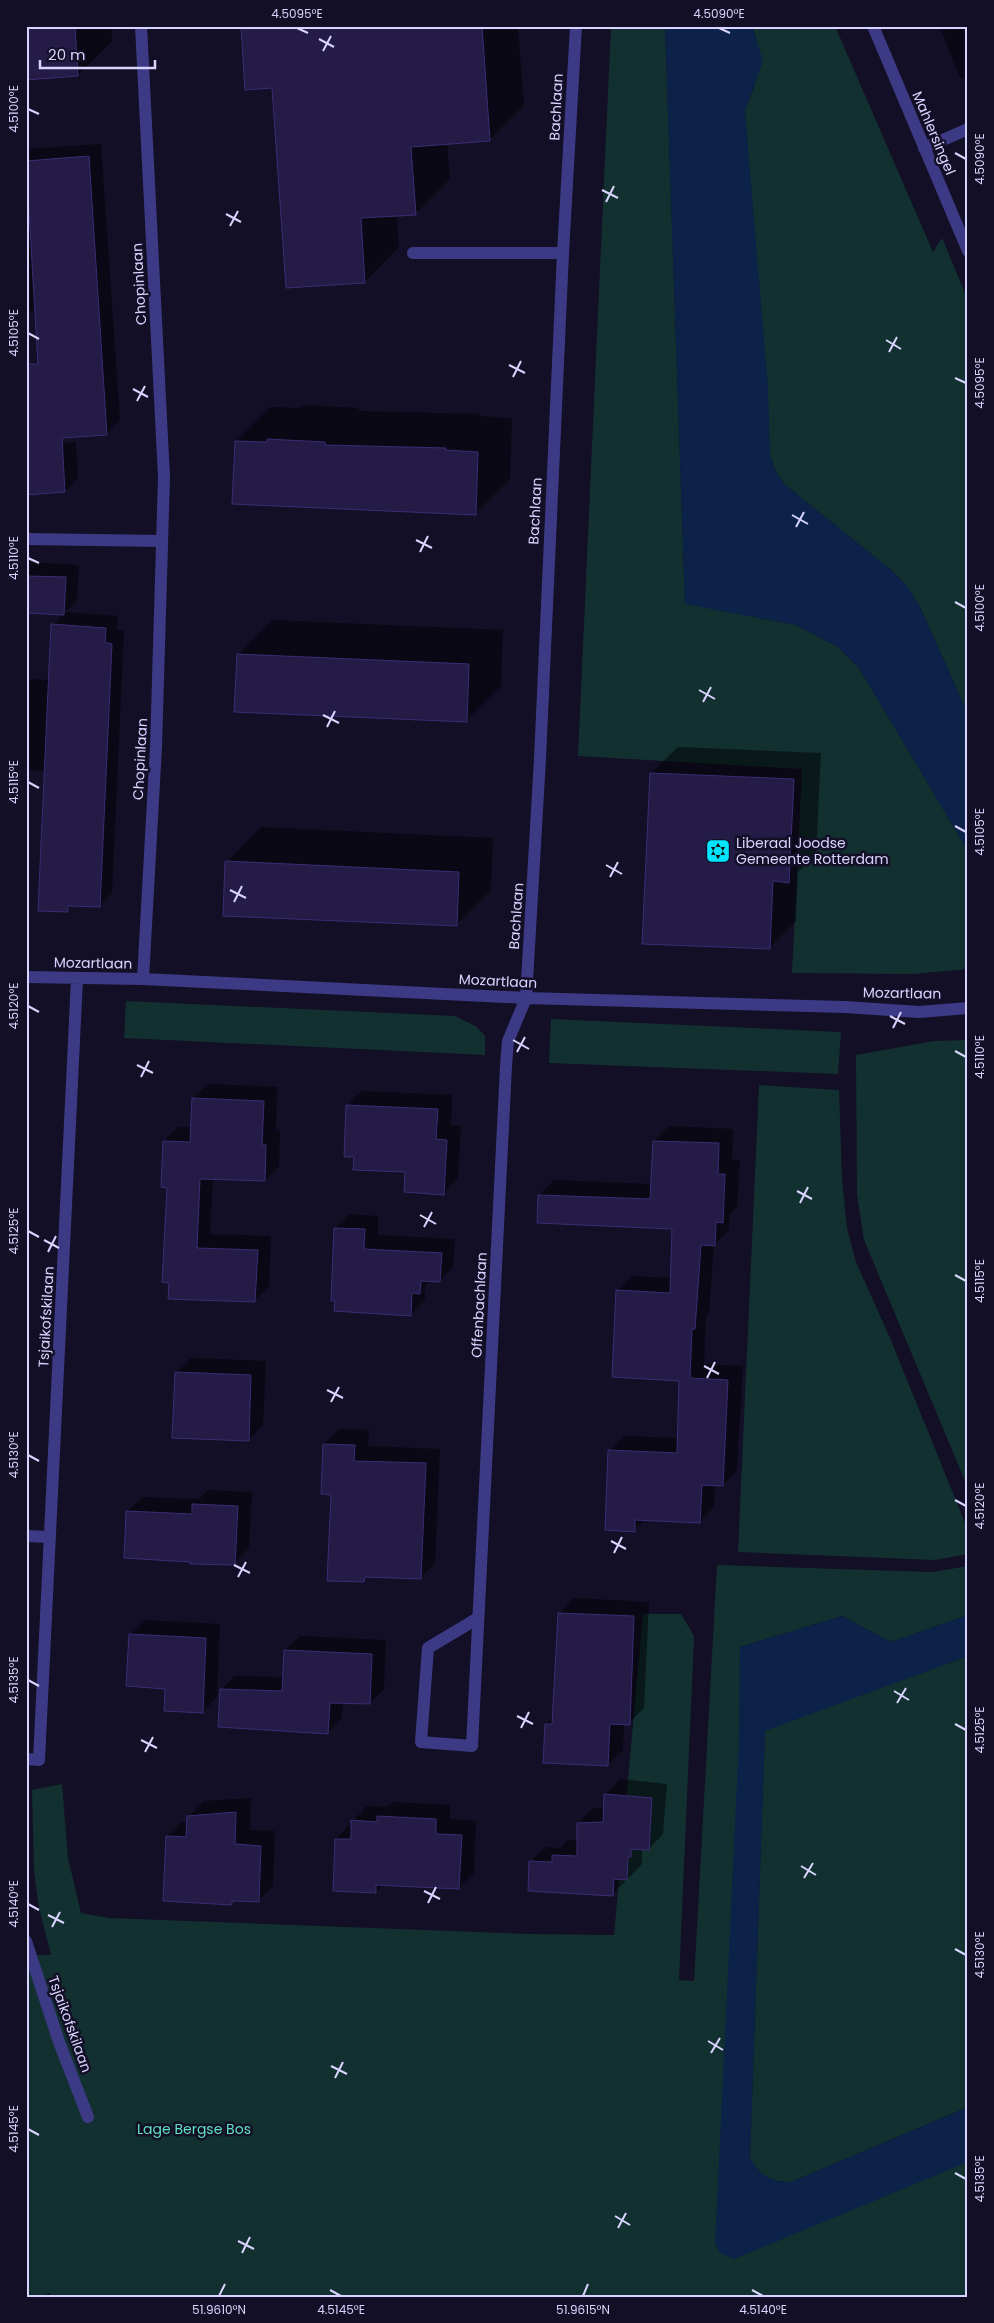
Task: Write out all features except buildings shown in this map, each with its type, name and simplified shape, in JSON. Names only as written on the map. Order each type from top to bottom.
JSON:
[{"type":"street","name":"Chopinlaan","points":[[141,26],[164,477],[156,747],[143,979]]},
{"type":"street","name":"Bachlaan","points":[[526,998],[540,759],[563,253],[576,26]]},
{"type":"street","name":"Mahlersingel","points":[[873,26],[968,251]]},
{"type":"street","points":[[924,148],[968,129]]},
{"type":"street","points":[[413,253],[563,253]]},
{"type":"street","points":[[26,539],[162,541]]},
{"type":"street","name":"Mozartlaan","points":[[26,976],[77,979],[143,979],[526,998],[845,1006],[919,1012],[968,1008]]},
{"type":"street","name":"Tsjaikofskilaan","points":[[26,1759],[39,1760],[77,979]]},
{"type":"street","name":"Offenbachlaan","points":[[478,1618],[428,1648],[421,1742],[472,1746],[506,1058],[508,1041],[526,998]]},
{"type":"street","points":[[26,1536],[50,1537]]},
{"type":"street","name":"Tsjaikofskilaan","points":[[26,1941],[59,2042],[88,2117]]},
{"type":"green space","points":[[611,26],[665,26],[685,603],[796,625],[838,647],[859,668],[968,851],[968,969],[913,974],[792,973],[802,769],[578,756]]},
{"type":"green space","points":[[752,26],[835,26],[933,252],[942,238],[968,300],[968,714],[920,607],[907,586],[890,569],[784,484],[775,470],[770,454],[745,111],[756,79],[759,59]]},
{"type":"green space","points":[[126,1001],[455,1016],[477,1027],[485,1036],[485,1055],[124,1038]]},
{"type":"green space","points":[[551,1019],[841,1032],[838,1074],[549,1063]]},
{"type":"green space","points":[[968,1040],[968,1488],[864,1240],[857,1195],[856,1055],[934,1041]]},
{"type":"green space","points":[[759,1085],[839,1090],[842,1179],[847,1228],[856,1262],[890,1338],[968,1530],[968,1554],[935,1560],[738,1552]]},
{"type":"green space","name":"Lage Bergse Bos","points":[[717,1565],[932,1572],[968,1566],[968,1615],[891,1642],[842,1616],[740,1647],[737,2224],[968,2129],[968,2297],[26,2297],[26,1955],[51,1955],[39,1908],[34,1871],[32,1790],[62,1784],[68,1858],[81,1913],[109,1918],[529,1934],[614,1935],[643,1614],[681,1614],[694,1636],[679,1980],[694,1981]]},
{"type":"green space","points":[[968,1656],[968,2107],[791,2182],[771,2179],[758,2170],[750,2158],[765,1730]]},
{"type":"water","points":[[665,26],[752,26],[763,61],[745,111],[768,386],[770,454],[775,470],[784,484],[890,569],[907,586],[920,607],[968,714],[968,851],[859,668],[838,647],[796,625],[685,604]]},
{"type":"water","points":[[968,1615],[968,1656],[765,1731],[750,2158],[762,2174],[767,2177],[777,2181],[791,2182],[968,2107],[968,2162],[734,2259],[720,2253],[715,2244],[739,1739],[740,1647],[842,1616],[891,1642]]},
{"type":"place","name":"Liberaal Joodse Gemeente Rotterdam","points":[[718,851]]}]
